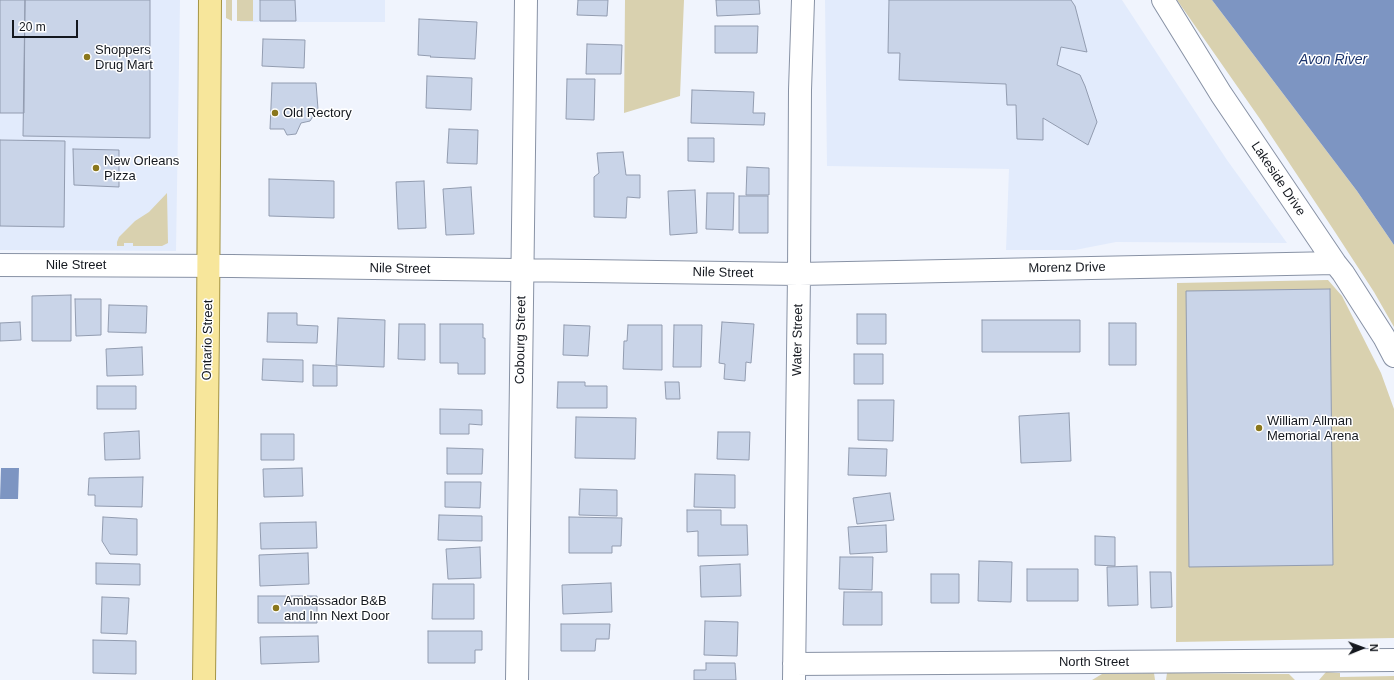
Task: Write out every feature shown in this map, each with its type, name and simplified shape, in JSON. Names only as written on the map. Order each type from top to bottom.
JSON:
[{"type":"main road","name":"Ontario Street","points":[[204,680],[210,0]]},
{"type":"street","name":"Cobourg Street","points":[[517,680],[521,270],[526,0]]},
{"type":"street","name":"Water Street","points":[[794,672],[800,90],[803,0]]},
{"type":"street","name":"Lakeside Drive","points":[[1163,0],[1221,94],[1343,273],[1384,337],[1394,356]]},
{"type":"street","name":"Morenz Drive","points":[[799,274],[1335,263]]},
{"type":"street","name":"Nile Street","points":[[0,265],[208,266],[799,274]]},
{"type":"street","name":"North Street","points":[[794,672],[1073,671],[1394,660]]},
{"type":"shaded area","points":[[0,0],[180,0],[176,251],[0,250]]},
{"type":"shaded area","points":[[226,0],[232,0],[232,21],[226,18]]},
{"type":"shaded area","points":[[237,0],[253,0],[253,21],[237,21]]},
{"type":"shaded area","points":[[241,0],[385,0],[385,22],[240,22]]},
{"type":"shaded area","points":[[625,0],[684,0],[680,96],[624,113]]},
{"type":"shaded area","points":[[825,0],[1122,0],[1227,160],[1287,243],[1116,242],[1075,250],[1006,250],[1009,169],[827,166]]},
{"type":"shaded area","points":[[1177,0],[1212,0],[1357,191],[1394,245],[1394,327],[1374,292],[1335,232],[1260,119]]},
{"type":"shaded area","points":[[167,193],[168,243],[162,246],[133,246],[133,243],[124,243],[124,246],[117,246],[119,237],[135,221],[149,212]]},
{"type":"shaded area","points":[[1328,280],[1342,296],[1381,373],[1394,409],[1394,638],[1176,642],[1177,283]]},
{"type":"shaded area","points":[[1326,672],[1340,673],[1340,677],[1394,676],[1394,680],[1319,680]]},
{"type":"shaded area","points":[[1154,673],[1155,680],[1092,680],[1102,674]]},
{"type":"shaded area","points":[[1167,673],[1289,674],[1295,680],[1166,680]]},
{"type":"water","name":"Avon River","points":[[1212,0],[1394,0],[1394,245],[1357,191]]},
{"type":"water","points":[[1,468],[19,468],[18,499],[0,499]]},
{"type":"building","points":[[0,0],[25,0],[24,113],[0,113]]},
{"type":"building","name":"Shoppers Drug Mart","points":[[25,0],[150,0],[150,138],[23,136]]},
{"type":"building","points":[[260,0],[295,0],[296,21],[260,21]]},
{"type":"building","points":[[578,0],[608,0],[607,16],[577,15]]},
{"type":"building","points":[[716,0],[759,0],[760,14],[717,16]]},
{"type":"building","points":[[889,0],[1071,0],[1075,6],[1087,52],[1061,47],[1057,65],[1080,75],[1085,86],[1097,122],[1088,145],[1043,118],[1043,140],[1017,139],[1016,105],[1007,105],[1006,84],[899,80],[900,53],[888,53]]},
{"type":"building","points":[[419,19],[477,22],[475,59],[418,55]]},
{"type":"building","points":[[715,26],[758,26],[757,53],[715,53]]},
{"type":"building","points":[[263,39],[305,40],[304,68],[262,66]]},
{"type":"building","points":[[587,44],[622,45],[621,74],[586,74]]},
{"type":"building","points":[[427,76],[472,78],[471,110],[426,108]]},
{"type":"building","points":[[567,79],[595,79],[594,120],[566,119]]},
{"type":"building","points":[[272,83],[316,83],[318,109],[310,121],[301,123],[296,134],[287,135],[284,129],[270,129]]},
{"type":"building","points":[[692,90],[754,92],[753,113],[765,113],[764,125],[691,123]]},
{"type":"building","points":[[449,129],[478,130],[477,164],[447,163]]},
{"type":"building","points":[[688,138],[714,138],[714,162],[688,161]]},
{"type":"building","points":[[0,140],[65,141],[64,227],[0,226]]},
{"type":"building","name":"New Orleans Pizza","points":[[73,149],[119,150],[119,187],[74,185]]},
{"type":"building","points":[[623,152],[626,175],[640,175],[640,198],[627,197],[626,218],[594,217],[594,177],[599,173],[597,153]]},
{"type":"building","points":[[747,167],[769,168],[769,195],[746,195]]},
{"type":"building","points":[[269,179],[334,181],[334,218],[269,216]]},
{"type":"building","points":[[424,181],[426,228],[398,229],[396,182]]},
{"type":"building","points":[[471,187],[474,234],[446,235],[443,189]]},
{"type":"building","points":[[695,190],[697,233],[670,235],[668,191]]},
{"type":"building","points":[[707,193],[734,193],[733,230],[706,229]]},
{"type":"building","points":[[739,196],[768,196],[768,233],[739,233]]},
{"type":"building","name":"William Allman Memorial Arena","points":[[1330,289],[1333,565],[1189,567],[1186,291]]},
{"type":"building","points":[[71,295],[71,341],[32,341],[32,296]]},
{"type":"building","points":[[75,299],[101,299],[101,335],[76,336]]},
{"type":"building","points":[[109,305],[147,306],[146,333],[108,332]]},
{"type":"building","points":[[268,313],[297,313],[297,325],[318,326],[317,343],[267,342]]},
{"type":"building","points":[[857,314],[886,314],[886,344],[857,344]]},
{"type":"building","points":[[338,318],[385,320],[384,367],[336,365]]},
{"type":"building","points":[[982,320],[1080,320],[1080,352],[982,352]]},
{"type":"building","points":[[20,322],[21,340],[0,341],[0,323]]},
{"type":"building","points":[[722,322],[754,324],[751,363],[746,362],[745,381],[724,379],[725,364],[719,363]]},
{"type":"building","points":[[1109,323],[1136,323],[1136,365],[1109,365]]},
{"type":"building","points":[[399,324],[425,324],[425,360],[398,359]]},
{"type":"building","points":[[440,324],[483,324],[483,338],[485,338],[485,374],[458,374],[458,363],[440,363]]},
{"type":"building","points":[[564,325],[590,326],[588,356],[563,355]]},
{"type":"building","points":[[628,325],[662,325],[662,370],[623,369],[624,341],[627,341]]},
{"type":"building","points":[[674,325],[702,325],[701,367],[673,367]]},
{"type":"building","points":[[142,347],[143,375],[107,376],[106,349]]},
{"type":"building","points":[[854,354],[883,354],[883,384],[854,384]]},
{"type":"building","points":[[263,359],[303,360],[303,382],[262,380]]},
{"type":"building","points":[[313,365],[337,366],[337,386],[313,386]]},
{"type":"building","points":[[558,382],[585,382],[585,386],[607,386],[607,408],[557,408]]},
{"type":"building","points":[[665,382],[679,382],[680,399],[666,399]]},
{"type":"building","points":[[97,386],[136,386],[136,409],[97,409]]},
{"type":"building","points":[[858,400],[894,400],[893,441],[858,440]]},
{"type":"building","points":[[440,409],[482,410],[482,425],[469,424],[469,434],[440,434]]},
{"type":"building","points":[[1069,413],[1071,461],[1021,463],[1019,416]]},
{"type":"building","points":[[576,417],[636,418],[635,459],[575,458]]},
{"type":"building","points":[[139,431],[140,459],[105,460],[104,433]]},
{"type":"building","points":[[718,432],[750,432],[749,460],[717,459]]},
{"type":"building","points":[[261,434],[294,434],[294,460],[261,460]]},
{"type":"building","points":[[447,448],[483,449],[482,474],[447,474]]},
{"type":"building","points":[[849,448],[887,449],[886,476],[848,475]]},
{"type":"building","points":[[302,468],[303,496],[264,497],[263,469]]},
{"type":"building","points":[[695,474],[735,475],[735,508],[694,507]]},
{"type":"building","points":[[143,477],[142,507],[95,506],[95,495],[88,495],[89,478]]},
{"type":"building","points":[[445,482],[481,482],[480,508],[445,507]]},
{"type":"building","points":[[580,489],[617,490],[617,516],[579,515]]},
{"type":"building","points":[[890,493],[894,520],[857,524],[853,498]]},
{"type":"building","points":[[687,510],[721,510],[721,525],[747,525],[748,555],[698,556],[698,531],[687,532]]},
{"type":"building","points":[[439,515],[482,516],[482,541],[438,540]]},
{"type":"building","points":[[103,517],[137,519],[137,555],[110,554],[102,541]]},
{"type":"building","points":[[569,517],[622,518],[621,546],[612,546],[612,553],[569,553]]},
{"type":"building","points":[[316,522],[317,548],[261,549],[260,523]]},
{"type":"building","points":[[886,525],[887,552],[850,554],[848,527]]},
{"type":"building","points":[[1095,536],[1115,537],[1115,566],[1095,565]]},
{"type":"building","points":[[480,547],[481,578],[448,579],[446,549]]},
{"type":"building","points":[[308,553],[309,584],[260,586],[259,555]]},
{"type":"building","points":[[840,557],[873,557],[872,590],[839,589]]},
{"type":"building","points":[[979,561],[1012,562],[1011,602],[978,601]]},
{"type":"building","points":[[96,563],[140,564],[140,585],[96,584]]},
{"type":"building","points":[[740,564],[741,596],[701,597],[700,566]]},
{"type":"building","points":[[1137,566],[1138,605],[1108,606],[1107,567]]},
{"type":"building","points":[[1027,569],[1078,569],[1078,601],[1027,601]]},
{"type":"building","points":[[1150,572],[1171,572],[1172,607],[1151,608]]},
{"type":"building","points":[[931,574],[959,574],[959,603],[931,603]]},
{"type":"building","points":[[611,583],[612,612],[563,614],[562,585]]},
{"type":"building","points":[[433,584],[474,584],[474,619],[432,619]]},
{"type":"building","points":[[844,592],[882,592],[882,625],[843,625]]},
{"type":"building","points":[[258,596],[317,596],[317,623],[258,623]]},
{"type":"building","points":[[102,597],[129,598],[127,634],[101,633]]},
{"type":"building","points":[[705,621],[738,622],[737,656],[704,655]]},
{"type":"building","points":[[561,624],[610,624],[609,639],[596,639],[595,651],[561,651]]},
{"type":"building","points":[[428,631],[482,631],[482,650],[475,650],[475,663],[428,663]]},
{"type":"building","points":[[318,636],[319,662],[261,664],[260,637]]},
{"type":"building","points":[[93,640],[136,641],[136,674],[93,673]]},
{"type":"building","points":[[706,663],[735,663],[736,680],[694,680],[694,670],[706,670]]},
{"type":"place","name":"Shoppers Drug Mart","points":[[87,57]]},
{"type":"place","name":"Old Rectory","points":[[275,113]]},
{"type":"place","name":"New Orleans Pizza","points":[[96,168]]},
{"type":"place","name":"William Allman Memorial Arena","points":[[1259,428]]},
{"type":"place","name":"Ambassador B&B and Inn Next Door","points":[[276,608]]}]
